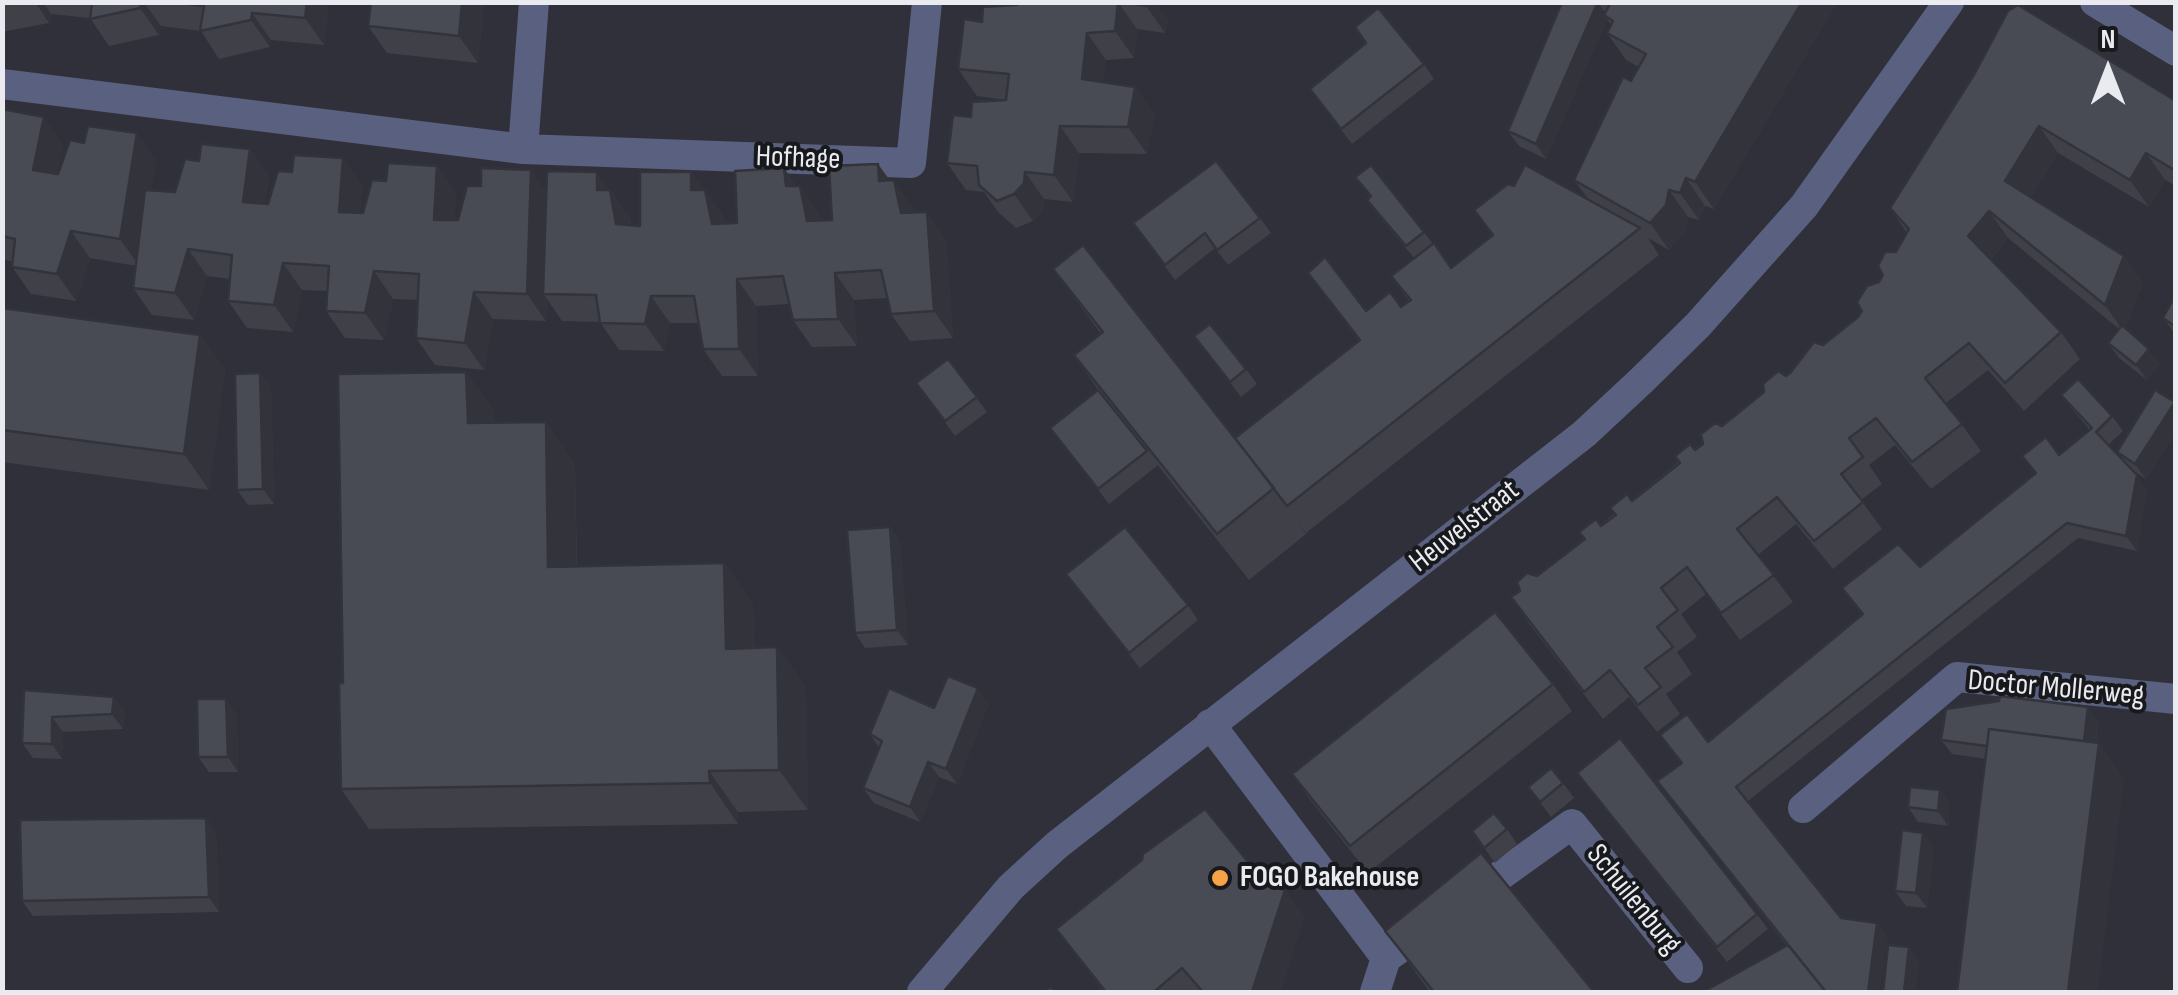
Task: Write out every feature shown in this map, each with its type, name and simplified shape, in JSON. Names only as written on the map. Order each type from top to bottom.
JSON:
[{"type":"street","points":[[524,148],[534,2]]},
{"type":"street","name":"Hofhage","points":[[2,84],[524,148],[912,163],[927,2]]},
{"type":"street","name":"Heuvelstraat","points":[[922,992],[1011,886],[1210,724],[1584,434],[1656,367],[1804,206],[1949,2]]},
{"type":"street","points":[[2095,2],[2176,51]]},
{"type":"street","name":"Doctor Mollerweg","points":[[1803,808],[1957,677],[2176,700]]},
{"type":"street","points":[[1210,724],[1386,958],[1375,992]]},
{"type":"street","name":"Schuilenburg","points":[[1386,958],[1572,824],[1688,968]]},
{"type":"building","points":[[92,2],[141,2],[140,8],[90,19]]},
{"type":"building","points":[[171,2],[307,2],[305,18],[252,13],[251,20],[200,31],[204,6]]},
{"type":"building","points":[[371,2],[462,2],[459,36],[368,26]]},
{"type":"building","points":[[1018,2],[1118,2],[1115,31],[1087,33],[1082,79],[1135,87],[1128,127],[1060,126],[1054,175],[1025,172],[1024,183],[1014,194],[997,201],[979,185],[977,166],[947,163],[953,115],[971,117],[972,102],[1006,100],[1009,74],[958,69],[964,19],[982,22],[983,7]]},
{"type":"building","points":[[1562,2],[1597,4],[1536,144],[1508,131]]},
{"type":"building","points":[[1611,2],[1802,2],[1695,182],[1686,178],[1680,193],[1669,190],[1666,205],[1650,223],[1574,180],[1623,77],[1631,81],[1646,54],[1607,33],[1613,21],[1604,15]]},
{"type":"building","points":[[2018,5],[2176,101],[2176,171],[2146,153],[2130,180],[2039,126],[2005,181],[2124,256],[2105,305],[1989,211],[1968,236],[2061,332],[2005,383],[1969,343],[1925,378],[1962,424],[1912,462],[1876,418],[1849,438],[1863,457],[1841,474],[1863,502],[1814,541],[1777,497],[1737,529],[1774,575],[1721,613],[1687,567],[1661,588],[1678,610],[1657,627],[1673,647],[1645,668],[1661,687],[1638,705],[1610,670],[1584,692],[1511,597],[1520,591],[1517,582],[1527,573],[1537,576],[1585,539],[1579,532],[1596,519],[1601,526],[1616,515],[1610,508],[1627,494],[1632,501],[1680,463],[1675,456],[1690,444],[1695,450],[1703,444],[1701,434],[1715,423],[1722,426],[1764,392],[1763,384],[1778,371],[1786,376],[1814,342],[1823,345],[1858,317],[1862,311],[1857,302],[1867,286],[1879,282],[1883,275],[1878,266],[1885,252],[1896,252],[1909,229],[1890,208],[1975,73],[2008,11]]},
{"type":"building","points":[[1378,8],[1424,64],[1341,129],[1310,89],[1366,43],[1355,27]]},
{"type":"building","points":[[2,109],[44,117],[33,170],[58,174],[70,140],[84,143],[88,126],[137,133],[120,239],[71,231],[57,274],[12,267],[15,239],[2,236]]},
{"type":"building","points":[[201,144],[250,149],[243,202],[268,204],[278,171],[292,172],[294,155],[343,158],[339,212],[363,213],[372,180],[386,181],[388,163],[437,166],[434,220],[458,220],[467,186],[481,186],[481,168],[531,170],[527,294],[474,292],[465,343],[416,338],[419,274],[374,271],[365,313],[326,311],[329,266],[283,263],[274,305],[228,301],[232,255],[188,249],[175,293],[133,288],[145,190],[175,192],[185,159],[199,161]]},
{"type":"building","points":[[1216,161],[1260,218],[1217,250],[1205,233],[1165,265],[1133,223]]},
{"type":"building","points":[[878,164],[879,181],[894,180],[901,213],[927,212],[934,311],[891,314],[881,270],[835,273],[838,319],[793,320],[783,276],[737,279],[739,349],[703,349],[694,296],[651,296],[645,324],[600,323],[596,295],[543,294],[547,171],[597,172],[597,190],[610,190],[616,224],[640,226],[640,172],[691,172],[691,190],[705,190],[712,224],[737,223],[735,171],[784,168],[786,186],[800,186],[807,221],[832,220],[829,166]]},
{"type":"building","points":[[1371,165],[1424,232],[1406,246],[1367,200],[1371,196],[1355,177]]},
{"type":"building","points":[[1525,165],[1640,228],[1287,506],[1235,438],[1360,340],[1308,273],[1325,257],[1366,311],[1390,292],[1401,307],[1411,300],[1391,276],[1434,243],[1451,268],[1493,235],[1474,210],[1508,184],[1514,186]]},
{"type":"building","points":[[1083,245],[1274,488],[1217,534],[1074,355],[1103,332],[1053,269]]},
{"type":"building","points":[[2176,296],[2176,327],[2163,318]]},
{"type":"building","points":[[2,308],[200,335],[184,454],[2,430]]},
{"type":"building","points":[[1210,324],[1246,369],[1230,382],[1194,336]]},
{"type":"building","points":[[2122,325],[2149,349],[2136,365],[2108,343]]},
{"type":"building","points":[[948,359],[977,397],[945,421],[916,383]]},
{"type":"building","points":[[466,372],[468,423],[546,422],[548,567],[724,563],[726,649],[777,647],[779,770],[709,771],[710,783],[341,789],[338,374]]},
{"type":"building","points":[[260,373],[263,489],[237,490],[235,374]]},
{"type":"building","points":[[2078,379],[2112,416],[2096,432],[2137,475],[2126,536],[2067,523],[1736,787],[1841,918],[1877,923],[1868,992],[1826,992],[1657,781],[1682,763],[1660,735],[1687,714],[1708,742],[1863,614],[1842,588],[1898,544],[1920,567],[2036,473],[2022,456],[2046,437],[2059,455],[2092,428],[2061,395]]},
{"type":"building","points":[[1098,390],[1147,451],[1098,489],[1050,428]]},
{"type":"building","points":[[2155,390],[2175,402],[2135,464],[2117,452]]},
{"type":"building","points":[[890,527],[897,630],[855,633],[847,530]]},
{"type":"building","points":[[1125,527],[1188,605],[1129,653],[1066,574]]},
{"type":"building","points":[[1495,612],[1553,684],[1350,846],[1292,774]]},
{"type":"building","points":[[948,676],[978,688],[946,769],[928,762],[910,807],[863,788],[882,741],[870,734],[889,688],[934,708]]},
{"type":"building","points":[[24,690],[114,697],[112,714],[52,717],[52,744],[22,743]]},
{"type":"building","points":[[2000,696],[2088,707],[2084,741],[1989,729],[1987,746],[1941,740],[1946,709],[1999,701]]},
{"type":"building","points":[[197,699],[226,699],[228,757],[198,757]]},
{"type":"building","points":[[1989,729],[2099,743],[2068,992],[1957,992]]},
{"type":"building","points":[[1620,738],[1757,914],[1717,947],[1577,773]]},
{"type":"building","points":[[1551,768],[1563,783],[1540,802],[1528,787]]},
{"type":"building","points":[[1910,787],[1940,790],[1938,811],[1908,807]]},
{"type":"building","points":[[1205,809],[1266,884],[1285,890],[1252,992],[1203,992],[1182,968],[1156,992],[1106,992],[1056,929],[1142,860],[1143,854]]},
{"type":"building","points":[[1494,813],[1507,829],[1484,848],[1472,831]]},
{"type":"building","points":[[206,818],[209,897],[22,901],[20,820]]},
{"type":"building","points":[[1902,830],[1923,833],[1916,893],[1895,891]]},
{"type":"building","points":[[1481,853],[1594,992],[1434,992],[1385,931]]},
{"type":"building","points":[[1788,945],[1826,992],[1703,992]]},
{"type":"building","points":[[1888,945],[1909,947],[1904,992],[1883,992]]},
{"type":"place","name":"FOGO Bakehouse","points":[[1220,878]]}]
